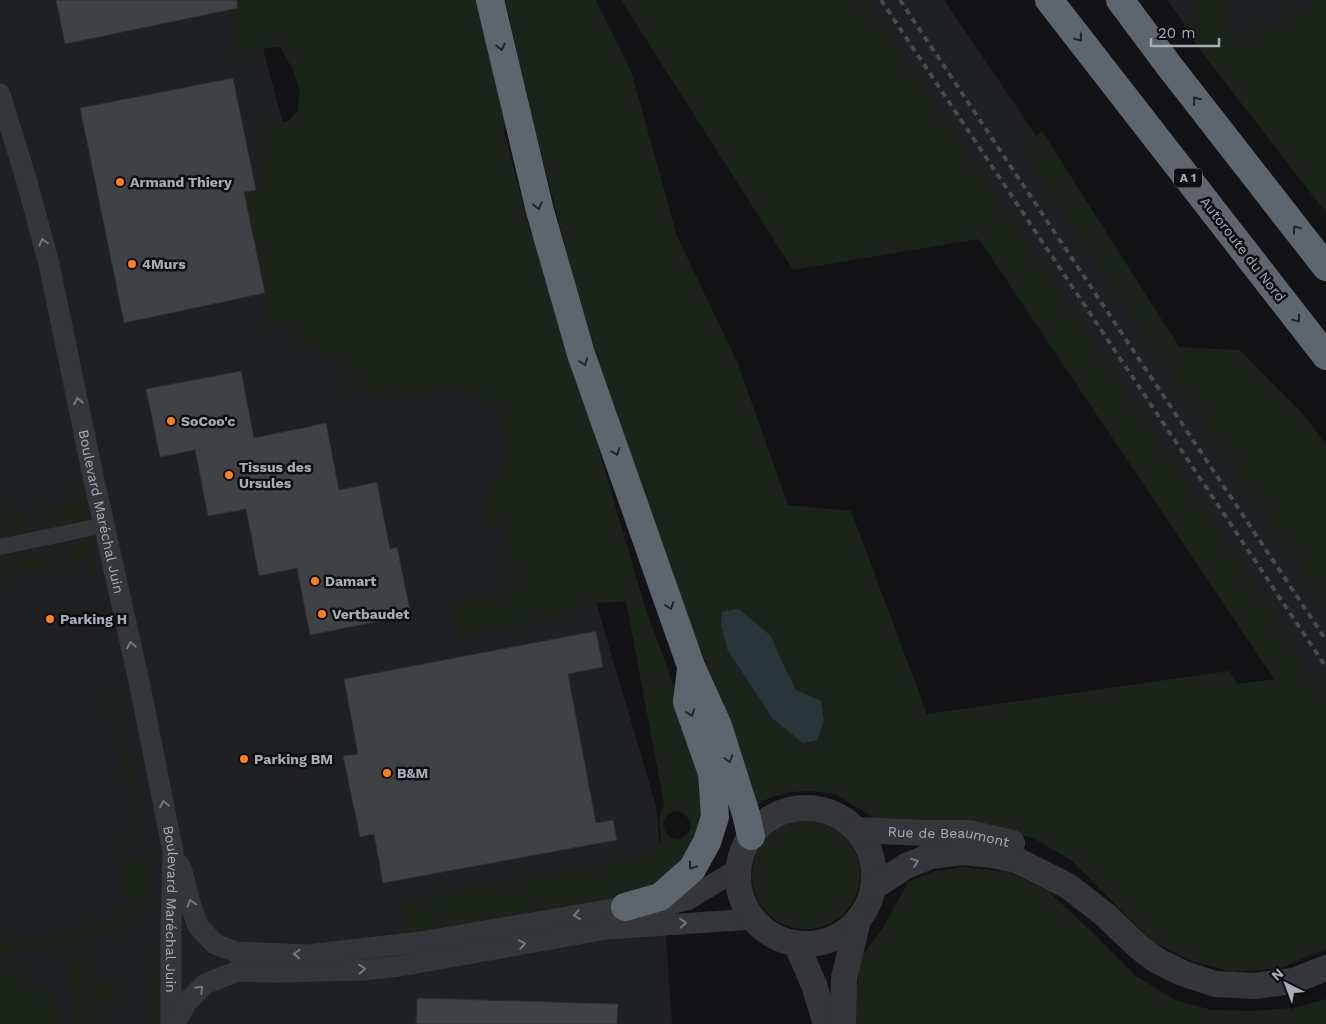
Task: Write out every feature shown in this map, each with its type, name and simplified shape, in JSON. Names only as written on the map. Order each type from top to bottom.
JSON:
[{"type":"highway","points":[[490,0],[540,211],[581,354],[691,666],[718,726],[746,814],[751,836]]},
{"type":"highway","name":"Autoroute du Nord","points":[[1049,0],[1326,356]]},
{"type":"highway","points":[[1120,0],[1326,267]]},
{"type":"highway","points":[[625,907],[660,897],[692,869],[707,842],[715,817],[712,773],[687,702],[691,666]]},
{"type":"street","name":"Boulevard Maréchal Juin","points":[[1,102],[27,182],[49,264],[92,471],[140,686],[173,852],[171,1024]]},
{"type":"street","points":[[0,547],[105,525]]},
{"type":"street","points":[[811,807],[828,811],[844,818],[857,830],[866,842],[872,856],[874,886],[868,905],[858,920],[845,932],[830,940],[813,944],[796,944],[772,935],[752,919],[738,887],[738,869],[742,852],[751,836],[762,823],[777,814],[794,808],[811,807]]},
{"type":"street","name":"Rue de Beaumont","points":[[857,830],[925,834],[969,833],[1017,844],[1060,864],[1075,876],[1104,914]]},
{"type":"street","points":[[173,852],[182,871],[198,926],[215,944],[236,952],[307,955],[421,942],[625,907],[656,908],[689,899],[738,869]]},
{"type":"street","name":"Rue de Beaumont","points":[[874,886],[906,866],[931,856],[962,852],[993,854],[1016,860],[1068,886],[1104,914],[1140,948],[1156,960],[1182,974],[1215,984],[1254,986],[1293,981],[1326,968]]},
{"type":"street","points":[[175,1024],[186,1003],[205,984],[238,971],[363,970],[409,964],[607,929],[752,919]]},
{"type":"street","points":[[843,1024],[844,978],[858,920]]},
{"type":"street","points":[[796,944],[814,985],[826,1024]]},
{"type":"shaded area","points":[[0,0],[250,0],[329,295],[536,399],[657,809],[672,1024],[0,1024]]},
{"type":"shaded area","points":[[228,0],[481,0],[509,117],[503,128],[531,234],[541,243],[566,338],[646,610],[707,776],[702,834],[677,873],[636,896],[405,935],[401,904],[459,890],[631,860],[651,852],[661,842],[659,818],[664,804],[626,601],[587,604],[537,622],[458,636],[451,604],[516,590],[504,524],[488,527],[483,498],[495,483],[503,465],[506,445],[502,426],[495,411],[467,391],[448,388],[413,396],[379,398],[347,385],[353,375],[284,326],[268,324],[262,304],[265,293],[248,211],[194,202],[266,187],[254,128],[288,121],[297,112],[300,92],[293,70],[280,47],[238,51]],"holes":[[[677,811],[688,818],[691,826],[686,836],[679,839],[667,834],[664,828],[664,821],[668,815]]]},
{"type":"shaded area","points":[[505,0],[596,0],[631,71],[677,236],[738,364],[788,505],[851,511],[927,714],[1229,671],[1238,684],[1275,679],[979,239],[793,270],[621,0],[863,0],[1142,414],[1326,698],[1326,949],[1281,968],[1233,972],[1192,961],[1153,942],[1071,860],[1033,838],[989,827],[886,824],[836,794],[810,791],[791,792],[771,797],[756,805],[727,714],[691,626],[617,422],[575,285],[538,141]]},
{"type":"shaded area","points":[[816,0],[944,0],[1326,562],[1326,754],[979,239]]},
{"type":"shaded area","points":[[1167,0],[1197,0],[1184,23]]},
{"type":"shaded area","points":[[1197,0],[1224,0],[1230,35],[1244,35],[1261,31],[1280,19],[1312,7],[1310,0],[1326,0],[1326,213],[1184,29],[1184,23]]},
{"type":"shaded area","points":[[1224,0],[1310,0],[1312,7],[1280,19],[1261,31],[1244,35],[1230,35]]},
{"type":"shaded area","points":[[1042,131],[1179,347],[1240,350],[1303,414],[1326,445],[1326,601],[1023,150]]},
{"type":"shaded area","points":[[74,487],[82,490],[88,523],[71,523],[54,529],[37,512],[78,503]]},
{"type":"shaded area","points":[[9,500],[12,516],[28,513],[23,536],[3,536],[0,538],[0,519],[4,518],[0,502]]},
{"type":"shaded area","points":[[90,538],[97,574],[91,576],[87,560],[71,563],[67,541],[78,543]]},
{"type":"shaded area","points":[[26,549],[63,565],[0,577],[0,557]]},
{"type":"shaded area","points":[[739,609],[771,636],[796,690],[821,701],[824,721],[817,740],[803,743],[773,719],[727,649],[721,623],[722,612]]},
{"type":"shaded area","points":[[117,702],[143,833],[136,845],[124,851],[122,841],[139,838],[113,706],[96,709],[96,706]]},
{"type":"shaded area","points":[[806,821],[827,825],[844,837],[856,854],[860,875],[856,896],[844,913],[827,925],[806,929],[785,925],[768,913],[756,896],[752,875],[756,854],[768,837],[785,825]]},
{"type":"shaded area","points":[[147,853],[152,875],[151,891],[146,902],[132,917],[94,937],[0,955],[0,945],[118,921],[115,906],[127,903],[120,865],[135,860]]},
{"type":"shaded area","points":[[961,867],[1008,872],[1048,891],[1136,976],[1175,1000],[1212,1010],[1255,1011],[1299,1007],[1326,999],[1326,1024],[854,1024],[851,985],[858,985],[858,971],[863,954],[883,928],[908,882],[932,872]]},
{"type":"shaded area","points":[[92,956],[97,986],[103,984],[108,978],[111,989],[118,998],[87,1006],[89,1018],[100,1016],[102,1024],[77,1024],[68,967],[73,960]]},
{"type":"shaded area","points":[[151,957],[159,970],[159,1024],[149,1024]]},
{"type":"shaded area","points":[[11,972],[39,984],[45,989],[54,1003],[59,1024],[0,1024],[0,974]]},
{"type":"building","points":[[56,0],[237,0],[238,8],[65,44]]},
{"type":"building","points":[[233,78],[256,190],[244,192],[265,293],[124,323],[80,108]]},
{"type":"building","points":[[241,371],[254,438],[326,423],[339,490],[377,482],[390,549],[397,547],[411,615],[310,635],[297,568],[259,576],[246,509],[208,516],[195,450],[160,457],[146,389]]},
{"type":"building","points":[[596,631],[603,667],[568,674],[596,823],[613,820],[617,840],[383,883],[374,834],[360,837],[343,756],[358,754],[344,679]]},
{"type":"building","points":[[417,998],[618,1004],[617,1024],[416,1024]]},
{"type":"railway","points":[[881,0],[1326,667]]},
{"type":"railway","points":[[900,0],[1326,640]]},
{"type":"place","name":"Armand Thiery","points":[[120,182]]},
{"type":"place","name":"4Murs","points":[[132,264]]},
{"type":"place","name":"SoCoo'c","points":[[171,421]]},
{"type":"place","name":"Tissus des Ursules","points":[[229,475]]},
{"type":"place","name":"Damart","points":[[315,581]]},
{"type":"place","name":"Vertbaudet","points":[[322,614]]},
{"type":"place","name":"Parking H","points":[[50,619]]},
{"type":"place","name":"Parking BM","points":[[244,759]]},
{"type":"place","name":"B&M","points":[[387,773]]}]
